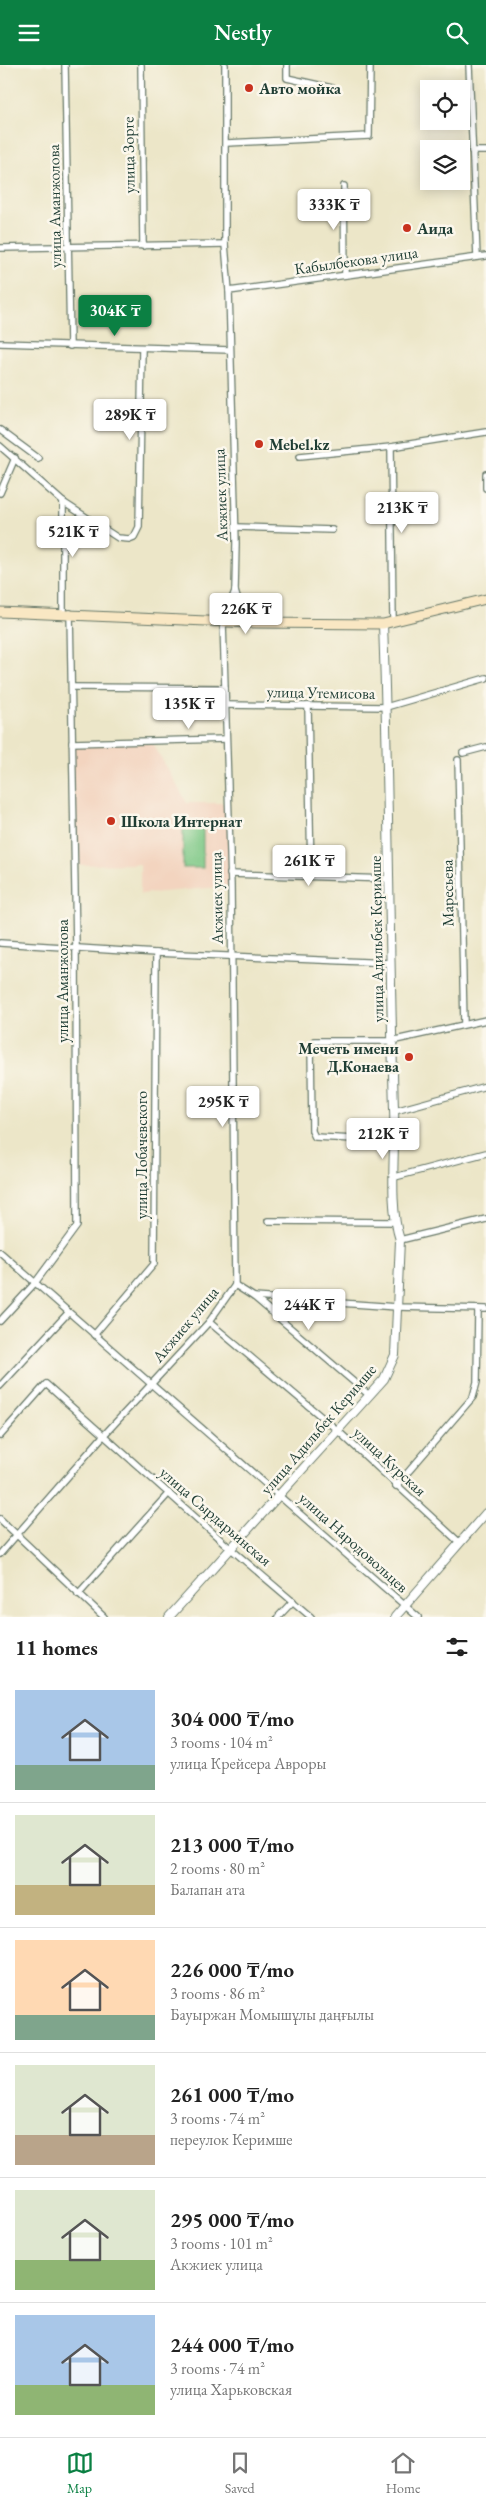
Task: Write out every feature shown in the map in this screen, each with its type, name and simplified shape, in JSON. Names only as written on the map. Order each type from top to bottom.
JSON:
[{"type":"main road","points":[[0,612],[67,613],[252,623],[383,624],[486,599]]},
{"type":"street","name":"улица Аманжолова","points":[[65,65],[70,346]]},
{"type":"street","name":"улица Зорге","points":[[141,65],[143,245]]},
{"type":"street","name":"Акжиек улица","points":[[0,1554],[104,1435],[209,1321],[235,1285],[230,874],[224,622],[235,591],[236,527],[229,291],[225,244],[227,143],[225,65]]},
{"type":"street","points":[[287,65],[287,78],[332,87]]},
{"type":"street","points":[[227,143],[369,136],[370,65]]},
{"type":"street","points":[[469,65],[477,257]]},
{"type":"street","points":[[472,151],[486,151]]},
{"type":"street","points":[[344,186],[345,275]]},
{"type":"street","points":[[0,247],[225,244]]},
{"type":"street","name":"Кабылбекова улица","points":[[229,291],[486,256]]},
{"type":"street","points":[[0,343],[230,350]]},
{"type":"street","points":[[0,446],[63,502],[118,538],[134,537],[139,527],[142,348]]},
{"type":"street","points":[[0,430],[38,458]]},
{"type":"street","points":[[300,456],[391,447],[486,432]]},
{"type":"street","points":[[391,447],[394,622]]},
{"type":"street","points":[[0,493],[15,458]]},
{"type":"street","points":[[486,474],[486,488]]},
{"type":"street","name":"улица Аманжолова","points":[[0,1321],[35,1283],[77,1226],[73,687],[67,613],[63,502]]},
{"type":"street","points":[[236,527],[332,530]]},
{"type":"street","points":[[235,591],[241,611],[252,623]]},
{"type":"street","name":"улица Адильбек Керимше","points":[[169,1617],[384,1379],[395,1355],[400,1240],[394,1222],[395,1177],[391,1041],[390,879],[383,624]]},
{"type":"street","name":"улица Утемисова","points":[[225,705],[386,707],[486,679]]},
{"type":"street","points":[[73,687],[225,688]]},
{"type":"street","points":[[308,706],[311,876]]},
{"type":"street","points":[[72,743],[226,739]]},
{"type":"street","points":[[463,753],[486,747]]},
{"type":"street","name":"Маресьева","points":[[458,760],[464,1024]]},
{"type":"street","points":[[230,874],[390,879]]},
{"type":"street","points":[[0,943],[76,946],[231,957],[391,963]]},
{"type":"street","name":"улица Лобачевского","points":[[94,1335],[154,1264],[156,953]]},
{"type":"street","points":[[394,1141],[315,1137],[312,1131],[311,1043],[314,1041],[391,1041],[486,1020]]},
{"type":"street","points":[[394,1111],[486,1086]]},
{"type":"street","points":[[395,1177],[486,1153]]},
{"type":"street","points":[[400,1240],[486,1219]]},
{"type":"street","points":[[268,1221],[394,1222]]},
{"type":"street","name":"улица Народовольцев","points":[[0,1251],[68,1313],[152,1383],[418,1617]]},
{"type":"street","points":[[235,1285],[254,1297],[369,1395]]},
{"type":"street","points":[[254,1297],[397,1307],[486,1309]]},
{"type":"street","points":[[396,1486],[473,1397],[477,1382],[478,1309]]},
{"type":"street","points":[[0,1386],[68,1313]]},
{"type":"street","name":"улица Курская","points":[[209,1321],[337,1430],[460,1543]]},
{"type":"street","name":"улица Сырдарьинская","points":[[1,1434],[46,1383],[231,1549],[310,1617]]},
{"type":"street","points":[[78,1594],[168,1493]]},
{"type":"street","points":[[395,1617],[486,1513]]},
{"type":"street","points":[[0,1519],[104,1617]]},
{"type":"street","points":[[278,1617],[293,1601]]},
{"type":"shaded area","points":[[152,742],[187,803],[227,803],[231,886],[140,894],[140,864],[74,865],[72,743]]},
{"type":"green space","points":[[183,829],[203,829],[203,868],[183,868]]},
{"type":"place","name":"Авто мойка","points":[[249,88]]},
{"type":"place","name":"Аида","points":[[407,228]]},
{"type":"place","name":"Mebel.kz","points":[[259,444]]},
{"type":"place","name":"Школа Интернат","points":[[111,821]]},
{"type":"place","name":"Мечеть имени Д.Конаева","points":[[409,1057]]}]
